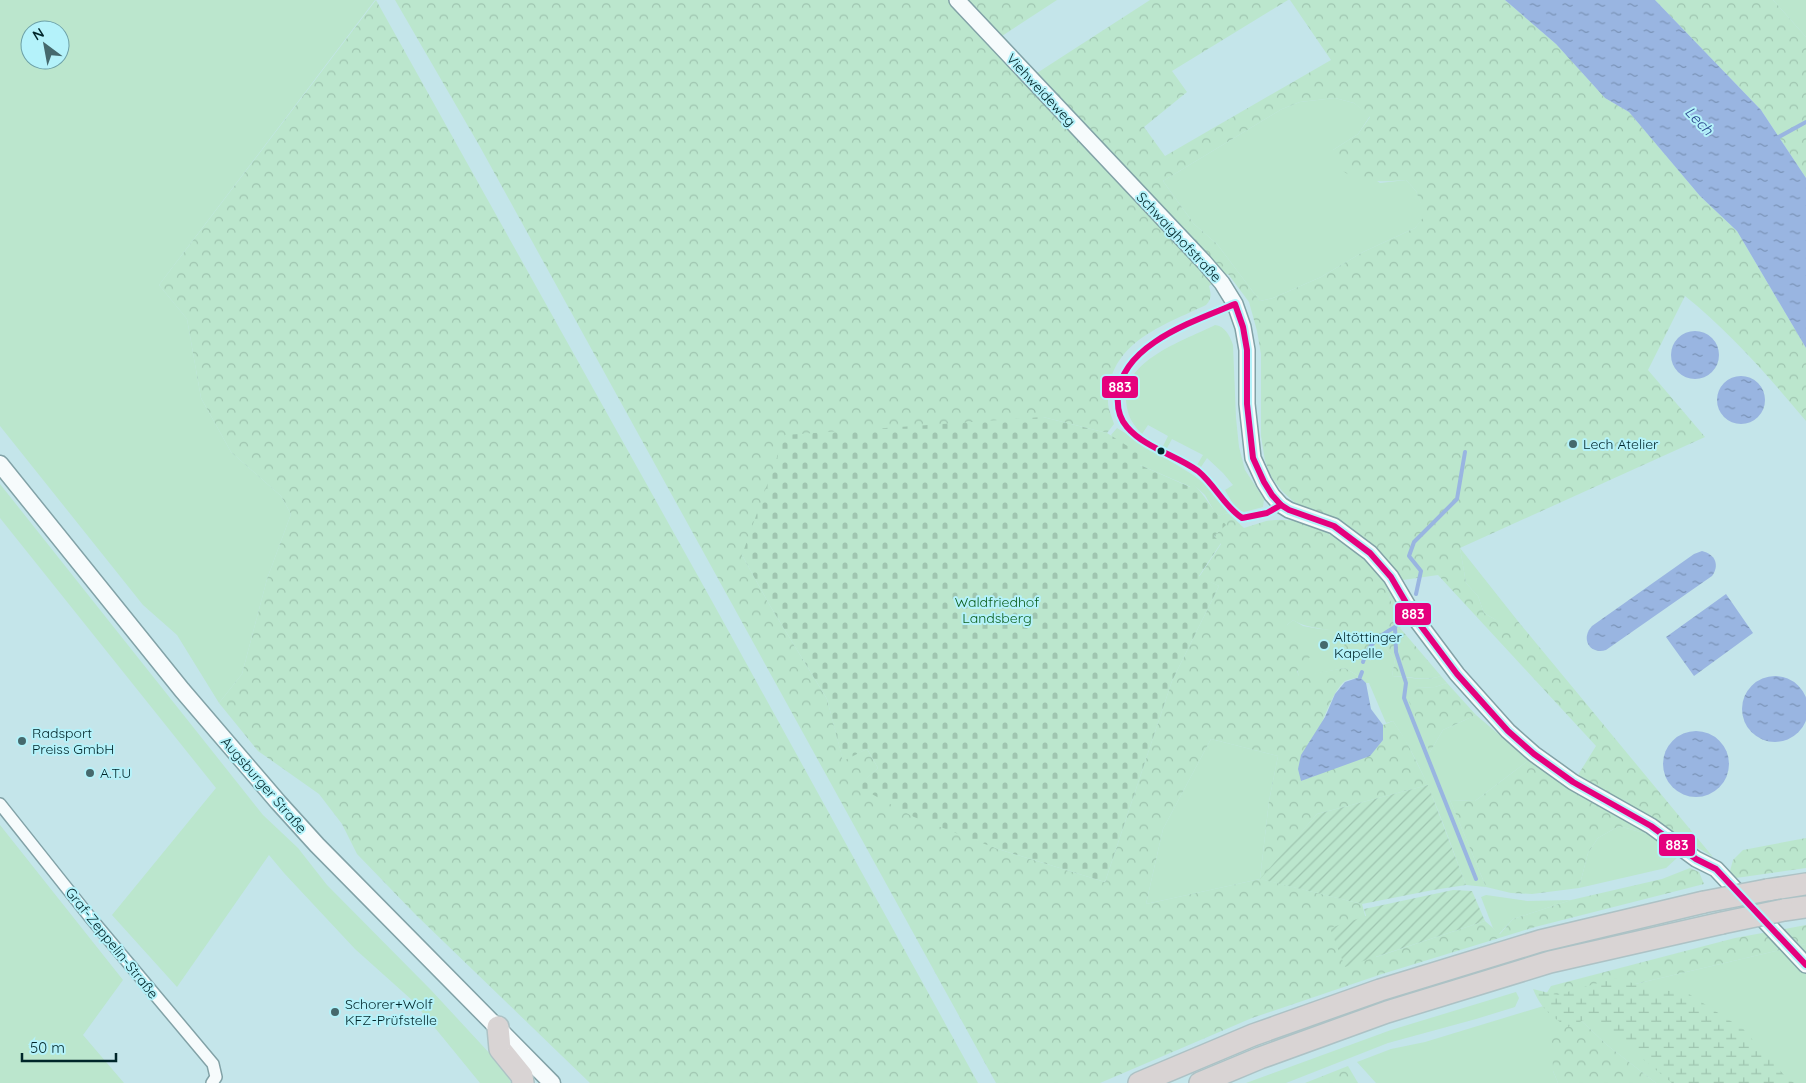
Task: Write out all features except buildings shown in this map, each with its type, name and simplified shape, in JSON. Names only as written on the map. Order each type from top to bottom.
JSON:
[{"type":"highway","points":[[1139,1083],[1253,1035],[1380,990],[1540,941],[1704,902],[1806,884]]},
{"type":"highway","points":[[1200,1083],[1260,1058],[1387,1012],[1541,965],[1722,923],[1806,907]]},
{"type":"highway","points":[[498,1028],[500,1049],[522,1076],[523,1083]]},
{"type":"main road","name":"Augsburger Straße","points":[[0,464],[182,690],[278,802],[317,845],[552,1083]]},
{"type":"street","name":"Viehweideweg","points":[[957,0],[1126,179]]},
{"type":"street","name":"Schwaighofstraße","points":[[1126,179],[1204,262],[1222,283],[1235,304],[1243,327],[1247,350],[1247,404],[1253,458],[1272,495],[1281,505],[1289,510],[1334,526],[1370,553],[1391,577],[1415,618],[1457,674],[1508,731],[1534,754],[1573,782],[1652,826],[1696,858],[1716,869],[1806,965]]},
{"type":"street","name":"Graf-Zeppelin-Straße","points":[[0,804],[89,916],[214,1064],[216,1077],[212,1083]]},
{"type":"green space","points":[[0,0],[375,0],[159,285],[187,319],[201,398],[231,452],[281,496],[291,514],[267,579],[242,674],[219,703],[177,635],[143,605],[0,426]]},
{"type":"green space","points":[[376,0],[713,603],[978,1083],[590,1083],[416,915],[357,854],[342,824],[319,794],[258,751],[219,703],[242,674],[267,579],[291,514],[281,496],[231,452],[201,398],[187,319],[159,285]]},
{"type":"green space","points":[[395,0],[1057,0],[1002,36],[1037,73],[1150,0],[1288,0],[1172,71],[1187,92],[1144,127],[1165,156],[1331,60],[1290,0],[1505,0],[1556,44],[1605,98],[1629,112],[1700,196],[1737,231],[1806,348],[1806,421],[1733,340],[1685,296],[1648,370],[1705,437],[1460,548],[1466,583],[1478,596],[1484,613],[1496,620],[1517,620],[1713,857],[1578,775],[1596,746],[1438,575],[1403,580],[1377,549],[1335,520],[1295,503],[1282,491],[1272,478],[1265,461],[1261,436],[1261,354],[1257,331],[1249,302],[1228,274],[1209,286],[1210,296],[1206,305],[1155,329],[1127,351],[1117,365],[1110,382],[1108,405],[1114,424],[1107,433],[1043,417],[742,555],[769,604],[827,699],[843,760],[867,749],[878,768],[858,786],[998,849],[1105,882],[1172,681],[1219,586],[1199,577],[1221,544],[1214,536],[1225,525],[1217,516],[1228,513],[1244,528],[1266,521],[1285,520],[1303,523],[1336,537],[1365,560],[1390,586],[1387,590],[1400,628],[1441,676],[1423,679],[1392,676],[1395,659],[1384,646],[1370,661],[1357,659],[1344,654],[1345,636],[1339,633],[1306,626],[1293,620],[1287,625],[1310,657],[1297,671],[1299,676],[1345,668],[1360,677],[1345,681],[1332,698],[1301,781],[1331,769],[1383,740],[1383,725],[1393,721],[1405,739],[1428,785],[1317,814],[1261,879],[1362,904],[1376,957],[1485,921],[1500,934],[1513,919],[1571,900],[1662,879],[1690,868],[1699,872],[1704,884],[1535,927],[1382,974],[1252,1018],[1100,1083],[996,1083],[479,145]],"holes":[[[1335,98],[1354,103],[1370,117],[1358,134],[1333,150],[1337,165],[1343,171],[1359,179],[1379,181],[1406,180],[1416,191],[1425,215],[1415,228],[1363,252],[1321,277],[1273,298],[1260,301],[1217,244],[1194,224],[1163,181],[1282,109],[1300,102]],[[1211,739],[1278,756],[1269,801],[1260,879],[1146,904],[1163,829]]]},
{"type":"green space","points":[[1655,0],[1773,0],[1806,37],[1806,178],[1761,110]]},
{"type":"green space","points":[[1773,0],[1806,0],[1806,37]]},
{"type":"green space","points":[[1335,98],[1354,103],[1370,116],[1358,134],[1333,150],[1380,183],[1406,180],[1416,191],[1426,215],[1415,228],[1363,252],[1321,277],[1273,298],[1260,301],[1217,244],[1194,224],[1163,181],[1282,109],[1300,102]]},
{"type":"green space","points":[[1215,325],[1224,329],[1233,345],[1239,447],[1245,470],[1264,499],[1263,507],[1244,512],[1236,509],[1225,490],[1233,485],[1223,473],[1207,458],[1201,467],[1197,465],[1203,455],[1172,439],[1167,448],[1163,446],[1168,436],[1148,425],[1142,434],[1135,427],[1131,419],[1126,400],[1128,386],[1135,373],[1146,362],[1159,353]]},
{"type":"green space","name":"Waldfriedhof Landsberg","points":[[1043,417],[1107,433],[1143,456],[1140,465],[1190,487],[1193,483],[1226,525],[1214,536],[1221,543],[1199,576],[1219,586],[1172,681],[1105,882],[998,849],[914,817],[857,786],[878,768],[867,749],[843,761],[827,699],[769,604],[742,555],[785,435]]},
{"type":"green space","points":[[1117,428],[1193,475],[1206,485],[1228,513],[1217,516],[1205,495],[1193,484],[1191,487],[1140,465],[1111,435]]},
{"type":"green space","points":[[0,484],[263,815],[298,848],[327,885],[431,990],[505,1070],[511,1083],[480,1083],[413,1001],[355,949],[269,855],[177,987],[112,915],[216,788],[0,518]]},
{"type":"green space","points":[[1460,548],[1517,620],[1496,620],[1484,613],[1478,596],[1466,583]]},
{"type":"green space","points":[[1390,586],[1409,620],[1400,628],[1387,590]]},
{"type":"green space","points":[[1293,620],[1303,626],[1335,630],[1345,636],[1370,661],[1384,646],[1395,659],[1392,676],[1423,679],[1441,676],[1447,683],[1435,687],[1415,688],[1430,752],[1443,730],[1476,715],[1529,760],[1475,801],[1450,800],[1486,887],[1466,885],[1426,780],[1393,721],[1386,723],[1369,683],[1366,683],[1345,668],[1299,677],[1287,625]]},
{"type":"green space","points":[[1447,683],[1476,715],[1443,730],[1430,752],[1406,694],[1415,688],[1435,687]]},
{"type":"green space","points":[[1211,739],[1278,756],[1269,801],[1260,879],[1146,904],[1163,829]]},
{"type":"green space","points":[[1529,760],[1648,832],[1647,834],[1619,826],[1598,838],[1588,853],[1579,888],[1532,894],[1511,893],[1486,887],[1450,800],[1475,801]]},
{"type":"green space","points":[[1428,785],[1466,885],[1362,904],[1260,879],[1317,814]]},
{"type":"green space","points":[[0,825],[123,980],[83,1035],[124,1083],[0,1083]]},
{"type":"green space","points":[[1619,826],[1647,834],[1648,832],[1679,856],[1666,868],[1579,888],[1588,853],[1598,838]]},
{"type":"green space","points":[[1806,838],[1806,868],[1736,878],[1730,871],[1733,860],[1743,850]]},
{"type":"green space","points":[[1453,890],[1472,891],[1485,921],[1345,967],[1330,928],[1366,916],[1364,909]]},
{"type":"green space","points":[[1486,895],[1527,901],[1571,900],[1513,919],[1499,934],[1493,928],[1481,897]]},
{"type":"green space","points":[[1806,925],[1806,944],[1550,1004],[1543,999],[1551,986],[1735,938]]},
{"type":"green space","points":[[1806,944],[1806,1083],[1656,1083],[1607,1045],[1573,1013],[1553,1071],[1558,1083],[1376,1083],[1357,1062],[1391,1049],[1425,1042],[1550,1004]]},
{"type":"green space","points":[[1615,978],[1650,988],[1689,994],[1743,1029],[1784,1075],[1794,1083],[1672,1083],[1591,1017],[1568,1027],[1562,1023],[1543,1006],[1533,989],[1557,995]]},
{"type":"green space","points":[[1516,992],[1519,998],[1515,1007],[1388,1043],[1286,1083],[1246,1083],[1391,1030]]},
{"type":"green space","points":[[1573,1013],[1607,1045],[1656,1083],[1558,1083],[1553,1071],[1551,1024]]},
{"type":"green space","points":[[1348,1066],[1358,1083],[1305,1083]]},
{"type":"water","name":"Lech","points":[[1505,0],[1655,0],[1761,110],[1806,178],[1806,348],[1737,231],[1700,196],[1629,112],[1605,98],[1556,44]]},
{"type":"water","points":[[1695,331],[1704,333],[1712,338],[1717,346],[1719,355],[1717,364],[1712,372],[1704,377],[1695,379],[1686,377],[1678,372],[1673,364],[1671,355],[1673,346],[1678,338],[1686,333]]},
{"type":"water","points":[[1741,376],[1750,378],[1758,383],[1763,391],[1765,400],[1763,409],[1758,417],[1750,422],[1741,424],[1732,422],[1724,417],[1719,409],[1717,400],[1719,391],[1724,383],[1732,378]]},
{"type":"water","points":[[1702,551],[1715,560],[1716,568],[1712,576],[1606,650],[1595,650],[1588,645],[1588,631],[1592,626],[1694,554]]},
{"type":"water","points":[[1726,594],[1753,633],[1694,676],[1666,637]]},
{"type":"water","points":[[1775,676],[1788,679],[1798,686],[1805,696],[1808,709],[1805,722],[1798,732],[1788,739],[1775,742],[1762,739],[1752,732],[1745,722],[1742,709],[1745,696],[1752,686],[1762,679]]},
{"type":"water","points":[[1360,677],[1366,683],[1371,709],[1383,725],[1383,740],[1370,756],[1301,781],[1298,769],[1301,755],[1325,717],[1335,694],[1345,682]]},
{"type":"water","points":[[1696,731],[1709,733],[1724,746],[1727,751],[1729,764],[1727,777],[1714,792],[1709,795],[1696,797],[1683,795],[1668,782],[1665,777],[1663,764],[1665,751],[1678,736],[1683,733]]},
{"type":"waterway","points":[[1775,139],[1806,122]]},
{"type":"waterway","points":[[1416,594],[1421,571],[1409,556],[1414,542],[1457,499],[1465,452]]},
{"type":"waterway","points":[[1403,616],[1395,627],[1396,652],[1406,683],[1404,698],[1476,879]]},
{"type":"waterway","points":[[1363,662],[1371,645],[1395,627]]},
{"type":"waterway","points":[[1360,677],[1362,672]]},
{"type":"transit line","name":"883","points":[[1235,304],[1243,327],[1247,350],[1247,404],[1253,458],[1264,482],[1281,505],[1267,513],[1242,518],[1230,508],[1198,471],[1134,434],[1122,420],[1118,403],[1118,395],[1123,377],[1132,362],[1146,348],[1181,327],[1235,304]]},
{"type":"transit line","name":"883","points":[[1281,505],[1289,510],[1334,526],[1370,553],[1391,577],[1415,618],[1457,674],[1508,731],[1534,754],[1573,782],[1651,826],[1696,859],[1716,869],[1806,965]]},
{"type":"place","name":"Lech Atelier","points":[[1573,444]]},
{"type":"place","name":"Altöttinger Kapelle","points":[[1324,645]]},
{"type":"place","name":"Radsport Preiss GmbH","points":[[22,741]]},
{"type":"place","name":"A.T.U","points":[[90,773]]},
{"type":"place","name":"Schorer+Wolf KFZ-Prüfstelle","points":[[335,1012]]}]
